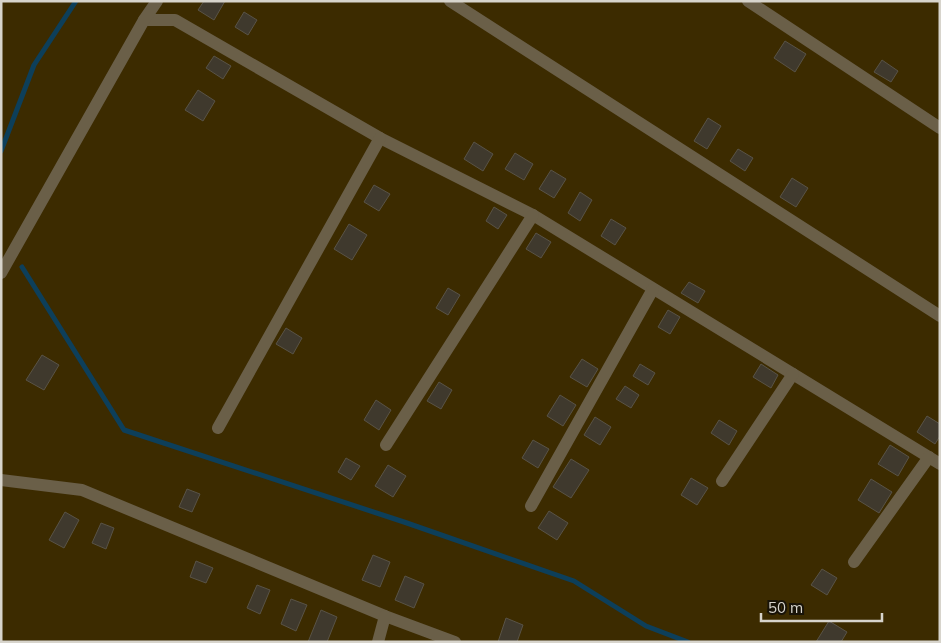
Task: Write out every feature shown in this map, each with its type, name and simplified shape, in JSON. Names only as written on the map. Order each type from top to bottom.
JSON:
[{"type":"lane","points":[[1,273],[144,20],[157,1]]},
{"type":"lane","points":[[450,1],[940,316]]},
{"type":"lane","points":[[748,1],[940,128]]},
{"type":"lane","points":[[144,20],[175,20],[380,138],[533,215],[934,460],[854,562]]},
{"type":"lane","points":[[218,428],[380,138]]},
{"type":"lane","points":[[386,445],[533,215]]},
{"type":"lane","points":[[531,506],[653,289]]},
{"type":"lane","points":[[722,481],[794,374]]},
{"type":"lane","points":[[1,480],[82,490],[385,616],[456,642]]},
{"type":"lane","points":[[378,642],[385,616]]},
{"type":"shaded area","points":[[1,1],[940,1],[940,642],[1,642]]},
{"type":"building","points":[[204,1],[225,1],[214,20],[198,10]]},
{"type":"building","points":[[244,12],[257,20],[248,35],[235,27]]},
{"type":"building","points":[[785,41],[806,54],[795,72],[774,58]]},
{"type":"building","points":[[214,56],[231,66],[223,79],[206,68]]},
{"type":"building","points":[[882,60],[898,71],[891,82],[874,72]]},
{"type":"building","points":[[198,90],[215,101],[203,121],[185,110]]},
{"type":"building","points":[[708,118],[721,126],[707,149],[694,141]]},
{"type":"building","points":[[474,142],[493,154],[483,171],[464,159]]},
{"type":"building","points":[[738,149],[753,158],[745,171],[730,161]]},
{"type":"building","points":[[515,153],[533,164],[524,180],[505,169]]},
{"type":"building","points":[[551,170],[566,179],[554,198],[539,189]]},
{"type":"building","points":[[792,178],[808,188],[796,207],[780,197]]},
{"type":"building","points":[[374,185],[390,194],[379,211],[364,202]]},
{"type":"building","points":[[580,192],[592,200],[580,221],[568,213]]},
{"type":"building","points":[[494,207],[507,215],[498,229],[486,221]]},
{"type":"building","points":[[611,219],[626,228],[615,245],[601,236]]},
{"type":"building","points":[[349,224],[367,235],[352,260],[334,249]]},
{"type":"building","points":[[536,233],[551,242],[541,258],[526,249]]},
{"type":"building","points":[[689,282],[705,291],[698,303],[681,293]]},
{"type":"building","points":[[448,288],[460,295],[448,315],[436,308]]},
{"type":"building","points":[[668,310],[680,317],[670,334],[658,327]]},
{"type":"building","points":[[286,328],[302,338],[293,354],[276,344]]},
{"type":"building","points":[[42,355],[59,365],[44,390],[26,380]]},
{"type":"building","points":[[582,359],[598,369],[587,387],[570,377]]},
{"type":"building","points":[[640,364],[655,373],[648,385],[633,376]]},
{"type":"building","points":[[761,364],[778,375],[771,388],[753,377]]},
{"type":"building","points":[[439,382],[452,390],[441,409],[427,401]]},
{"type":"building","points":[[625,386],[639,395],[631,408],[616,399]]},
{"type":"building","points":[[560,395],[576,405],[563,426],[547,416]]},
{"type":"building","points":[[376,400],[391,410],[379,430],[364,420]]},
{"type":"building","points":[[927,416],[940,424],[940,436],[935,444],[917,432]]},
{"type":"building","points":[[595,417],[611,427],[600,445],[584,435]]},
{"type":"building","points":[[719,420],[737,431],[729,445],[711,433]]},
{"type":"building","points":[[533,440],[549,449],[538,468],[522,458]]},
{"type":"building","points":[[890,445],[909,457],[898,476],[878,464]]},
{"type":"building","points":[[346,458],[360,466],[351,480],[338,472]]},
{"type":"building","points":[[571,459],[589,470],[571,498],[553,487]]},
{"type":"building","points":[[388,465],[406,476],[393,497],[375,486]]},
{"type":"building","points":[[691,478],[708,488],[697,505],[681,495]]},
{"type":"building","points":[[871,479],[892,492],[879,513],[858,500]]},
{"type":"building","points":[[187,489],[200,494],[192,512],[179,507]]},
{"type":"building","points":[[549,511],[568,523],[557,540],[538,528]]},
{"type":"building","points":[[65,512],[79,520],[64,548],[49,540]]},
{"type":"building","points":[[101,523],[114,528],[106,549],[92,543]]},
{"type":"building","points":[[373,555],[390,562],[380,587],[362,580]]},
{"type":"building","points":[[196,561],[213,568],[206,583],[190,577]]},
{"type":"building","points":[[822,569],[837,578],[827,595],[811,585]]},
{"type":"building","points":[[405,576],[424,584],[414,608],[395,600]]},
{"type":"building","points":[[257,585],[270,590],[260,614],[247,608]]},
{"type":"building","points":[[291,599],[307,605],[296,631],[281,624]]},
{"type":"building","points":[[321,610],[337,617],[327,642],[308,642]]},
{"type":"building","points":[[506,618],[523,625],[517,642],[498,642]]},
{"type":"building","points":[[829,621],[847,632],[841,642],[816,642]]},
{"type":"waterway","points":[[1,151],[34,65],[76,1]]},
{"type":"waterway","points":[[22,267],[124,430],[404,522],[574,581],[646,626],[688,642]]}]
